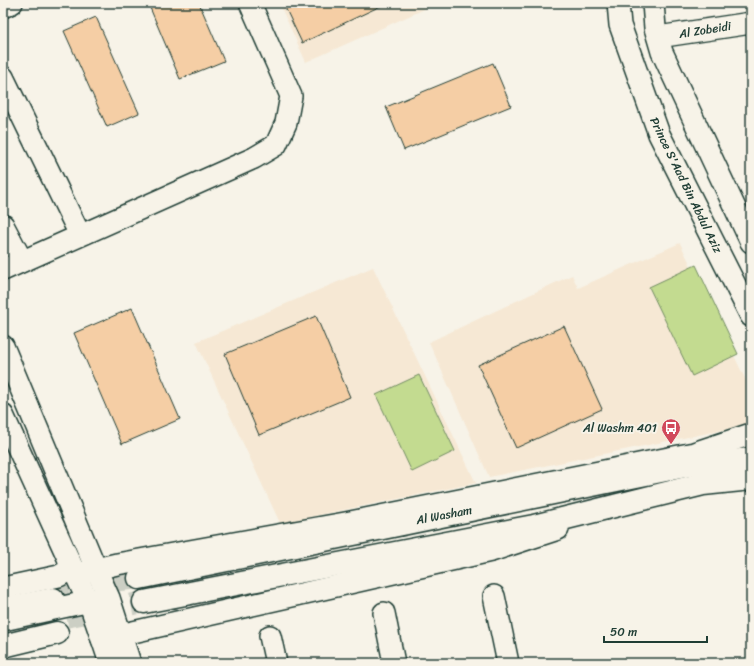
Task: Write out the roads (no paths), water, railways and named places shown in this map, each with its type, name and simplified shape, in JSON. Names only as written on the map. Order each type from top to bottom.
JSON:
[{"type":"main road","points":[[690,465],[729,450],[751,447]]},
{"type":"main road","name":"Al Washam","points":[[139,578],[690,465],[751,460]]},
{"type":"main road","points":[[144,602],[534,526],[703,484],[751,479]]},
{"type":"main road","points":[[514,489],[554,493]]},
{"type":"main road","points":[[651,498],[751,492]]},
{"type":"main road","points":[[3,596],[50,594],[3,609]]},
{"type":"main road","points":[[3,646],[57,633]]},
{"type":"street","points":[[3,7],[12,3]]},
{"type":"street","points":[[3,270],[254,158],[276,145],[286,123],[291,96],[250,3]]},
{"type":"street","name":"Prince S'Aad Bin Abdul Aziz","points":[[618,3],[620,25],[659,134],[745,291],[751,316]]},
{"type":"street","points":[[653,3],[655,28],[662,52],[751,242]]},
{"type":"street","name":"Al Zobeidi","points":[[658,37],[751,23]]},
{"type":"street","points":[[3,77],[80,235]]},
{"type":"street","points":[[3,225],[22,261]]},
{"type":"street","points":[[3,346],[109,598],[111,636],[110,663]]},
{"type":"street","points":[[3,414],[88,602],[130,663]]},
{"type":"street","points":[[3,588],[59,576],[72,568],[96,569],[337,525],[694,453],[751,435]]},
{"type":"street","points":[[729,450],[751,435]]},
{"type":"street","points":[[111,636],[491,551],[651,498]]},
{"type":"street","points":[[494,596],[508,663]]},
{"type":"street","points":[[3,620],[109,598]]},
{"type":"street","points":[[384,613],[394,663]]},
{"type":"street","points":[[270,636],[276,663]]},
{"type":"tunnel","points":[[47,588],[139,578]]},
{"type":"tunnel","points":[[34,623],[144,602]]},
{"type":"place","name":"Al Washm 401","points":[[671,445]]}]
